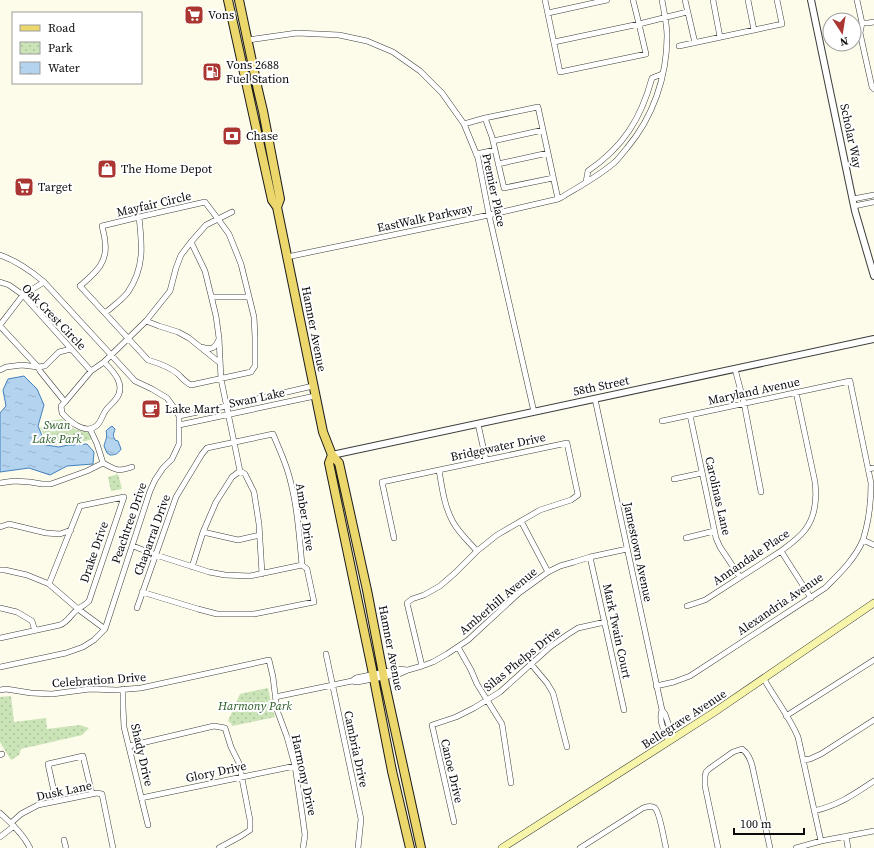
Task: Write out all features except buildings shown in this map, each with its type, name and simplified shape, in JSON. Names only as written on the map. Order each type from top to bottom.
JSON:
[{"type":"main road","name":"Hamner Avenue","points":[[228,0],[272,200],[277,207],[323,432],[332,455],[339,463],[421,848]]},
{"type":"main road","name":"Hamner Avenue","points":[[239,0],[280,199],[277,207]]},
{"type":"main road","points":[[262,152],[267,157],[273,185],[278,191]]},
{"type":"main road","name":"Hamner Avenue","points":[[332,455],[329,463],[374,677],[392,771],[410,848]]},
{"type":"main road","name":"Bellegrave Avenue","points":[[502,848],[672,740],[874,603]]},
{"type":"street","points":[[545,0],[560,72],[646,54],[633,0]]},
{"type":"street","points":[[548,13],[607,0]]},
{"type":"street","name":"EastWalk Parkway","points":[[287,257],[558,199],[601,174],[616,161],[633,142],[648,117],[656,98],[661,83],[666,56],[667,35],[662,0]]},
{"type":"street","points":[[684,0],[695,43]]},
{"type":"street","points":[[713,0],[720,37]]},
{"type":"street","points":[[748,0],[754,30]]},
{"type":"street","points":[[679,46],[782,24],[777,0]]},
{"type":"street","name":"Scholar Way","points":[[812,0],[854,203],[874,276]]},
{"type":"street","points":[[857,0],[860,12]]},
{"type":"street","points":[[554,42],[687,12]]},
{"type":"street","points":[[862,23],[874,22]]},
{"type":"street","name":"Premier Place","points":[[248,40],[297,33],[339,34],[367,41],[393,52],[420,71],[442,92],[464,124],[478,158],[488,215],[534,412]]},
{"type":"street","points":[[862,42],[872,87],[874,88]]},
{"type":"street","name":"EastWalk Parkway","points":[[586,182],[588,171],[602,161],[627,134],[645,103],[652,78],[662,74]]},
{"type":"street","points":[[464,124],[538,107],[558,199]]},
{"type":"street","points":[[485,118],[495,150],[504,188],[553,178]]},
{"type":"street","points":[[492,141],[543,130]]},
{"type":"street","points":[[476,154],[495,150]]},
{"type":"street","points":[[498,164],[548,153]]},
{"type":"street","points":[[854,203],[874,195]]},
{"type":"street","name":"Mayfair Circle","points":[[105,313],[80,286],[94,274],[104,260],[105,243],[102,226],[204,202],[218,219]]},
{"type":"street","points":[[854,203],[874,202]]},
{"type":"street","points":[[104,362],[113,371],[118,379],[120,386],[119,394],[106,409],[96,427],[90,429],[80,427],[67,419],[62,413],[61,406],[91,371],[104,362],[146,321],[170,291],[181,256],[191,242],[206,225],[232,212]]},
{"type":"street","points":[[139,217],[142,258],[134,281],[127,293],[105,313],[148,360],[167,367],[191,385],[251,372],[255,366],[254,317],[241,264],[229,234],[218,219]]},
{"type":"street","points":[[191,242],[205,271],[212,297],[219,338],[221,379],[240,471],[245,474],[254,492],[259,524],[262,574]]},
{"type":"street","points":[[0,255],[10,258],[27,268],[44,282],[135,381],[167,398],[179,416]]},
{"type":"street","name":"Oak Crest Circle","points":[[0,282],[9,285],[23,295],[91,371]]},
{"type":"street","points":[[44,282],[23,295],[0,325],[38,367],[65,402]]},
{"type":"street","points":[[212,297],[249,296]]},
{"type":"street","points":[[146,321],[178,332],[189,338],[220,363]]},
{"type":"street","points":[[201,347],[208,349],[214,347],[219,338]]},
{"type":"street","name":"58th Street","points":[[332,455],[874,339]]},
{"type":"street","points":[[0,370],[6,367],[22,365],[38,367],[45,366],[59,352],[71,349]]},
{"type":"street","points":[[736,369],[761,492]]},
{"type":"street","name":"Maryland Avenue","points":[[662,421],[850,381]]},
{"type":"street","name":"Alexandria Avenue","points":[[656,686],[674,682],[690,676],[811,598],[838,576],[852,558],[863,540],[872,498],[871,483],[850,381]]},
{"type":"street","name":"Swan Lake","points":[[179,416],[313,386]]},
{"type":"street","name":"Annandale Place","points":[[687,606],[705,600],[792,543],[804,531],[814,509],[816,497],[815,482],[796,392]]},
{"type":"street","name":"Swan Lake","points":[[179,426],[315,396]]},
{"type":"street","name":"Jamestown Avenue","points":[[595,399],[656,686],[672,740]]},
{"type":"street","name":"Carolinas Lane","points":[[690,415],[714,532],[720,547],[740,577]]},
{"type":"street","name":"Peachtree Drive","points":[[0,667],[66,653],[83,647],[94,640],[104,629],[133,546],[150,491],[155,480],[163,468],[172,459],[180,444],[179,416]]},
{"type":"street","points":[[478,424],[486,460]]},
{"type":"street","points":[[90,429],[103,463],[114,470],[132,467]]},
{"type":"street","name":"Chaparral Drive","points":[[137,608],[176,497],[202,454],[207,448],[273,434]]},
{"type":"street","name":"Amber Drive","points":[[142,592],[217,614],[254,614],[314,602],[307,569],[302,565],[293,495],[287,469],[273,434]]},
{"type":"street","name":"Bridgewater Drive","points":[[394,538],[382,482],[567,443],[578,495],[571,500],[540,510],[521,521]]},
{"type":"street","points":[[867,466],[874,462]]},
{"type":"street","points":[[0,483],[18,481],[51,484],[87,471],[103,463]]},
{"type":"street","points":[[867,466],[874,468]]},
{"type":"street","points":[[439,470],[449,514],[459,531],[477,551]]},
{"type":"street","points":[[192,567],[203,532],[216,502],[232,477],[240,471]]},
{"type":"street","points":[[674,479],[702,473]]},
{"type":"street","name":"Drake Drive","points":[[0,638],[64,624],[78,609],[84,606],[88,601],[124,497],[80,506],[70,530]]},
{"type":"street","points":[[422,666],[407,603],[412,598],[424,595],[440,586],[477,551],[497,535],[521,521],[548,572]]},
{"type":"street","points":[[0,527],[9,524],[46,533],[60,534],[70,530]]},
{"type":"street","points":[[50,584],[70,530]]},
{"type":"street","points":[[203,532],[238,540],[260,535]]},
{"type":"street","points":[[686,538],[714,532]]},
{"type":"street","points":[[863,540],[874,545]]},
{"type":"street","points":[[133,546],[192,567],[226,575],[250,576],[302,565]]},
{"type":"street","name":"Amberhill Avenue","points":[[275,697],[352,681],[356,678],[399,674],[433,662],[458,647],[519,593],[548,572],[560,566],[590,557],[627,549]]},
{"type":"street","points":[[780,551],[811,598]]},
{"type":"street","name":"Mark Twain Court","points":[[590,557],[624,710]]},
{"type":"street","points":[[0,570],[27,575],[50,584],[78,609],[104,629]]},
{"type":"street","points":[[0,608],[17,612],[32,621],[35,631]]},
{"type":"street","name":"Silas Phelps Drive","points":[[432,725],[456,717],[488,700],[500,692],[550,647],[578,628],[605,622]]},
{"type":"street","points":[[458,647],[477,684],[502,724],[511,783]]},
{"type":"street","name":"Cambria Drive","points":[[326,654],[361,819],[358,848]]},
{"type":"street","name":"Celebration Drive","points":[[0,690],[6,689],[52,694],[90,689],[141,688],[269,660]]},
{"type":"street","name":"Harmony Drive","points":[[269,660],[273,677],[277,710],[287,737],[294,766],[305,835],[303,848]]},
{"type":"street","points":[[786,716],[874,660]]},
{"type":"street","points":[[531,664],[547,683],[553,693],[567,747]]},
{"type":"street","points":[[764,679],[798,737],[821,842]]},
{"type":"street","name":"Shady Drive","points":[[123,689],[124,727],[148,825]]},
{"type":"street","points":[[803,760],[810,759],[820,754],[874,720]]},
{"type":"street","name":"Canoe Drive","points":[[432,725],[454,822]]},
{"type":"street","points":[[129,746],[214,726],[225,728],[231,747],[239,763],[250,820],[250,830],[219,848]]},
{"type":"street","points":[[718,848],[704,781],[706,772],[708,769],[733,752],[742,749],[748,755],[752,765],[770,848]]},
{"type":"street","points":[[56,801],[48,764],[83,756],[92,794]]},
{"type":"street","name":"Glory Drive","points":[[141,798],[294,766]]},
{"type":"street","points":[[814,811],[845,800],[874,781]]},
{"type":"street","name":"Dusk Lane","points":[[0,837],[13,825],[20,814],[38,805],[97,793],[102,794],[113,848]]},
{"type":"street","points":[[580,848],[642,808],[649,806],[657,811],[666,848]]},
{"type":"street","points":[[0,813],[13,825],[30,848]]},
{"type":"street","points":[[796,848],[874,831]]},
{"type":"street","points":[[846,836],[848,848]]},
{"type":"street","points":[[64,840],[66,848]]},
{"type":"green space","name":"Swan Lake Park","points":[[62,419],[76,430],[88,431],[92,439],[77,443],[50,445],[40,428],[49,421]]},
{"type":"green space","points":[[118,474],[122,489],[111,491],[108,477]]},
{"type":"green space","name":"Harmony Park","points":[[268,688],[275,717],[232,726],[228,721],[240,694]]},
{"type":"green space","points":[[11,696],[14,722],[46,718],[47,729],[80,725],[89,728],[82,735],[21,749],[19,755],[11,760],[0,742],[0,697]]},
{"type":"water","points":[[24,376],[37,389],[44,405],[38,426],[46,445],[59,447],[87,444],[94,452],[93,464],[67,466],[50,475],[29,468],[0,472],[0,413],[6,406],[3,390],[8,379]]},
{"type":"water","points":[[112,426],[115,429],[114,438],[118,441],[121,449],[116,454],[110,455],[107,453],[104,446],[107,437],[106,431]]},
{"type":"place","name":"Vons","points":[[194,15]]},
{"type":"place","name":"Vons 2688 Fuel Station","points":[[212,72]]},
{"type":"place","name":"Chase","points":[[232,136]]},
{"type":"place","name":"The Home Depot","points":[[107,169]]},
{"type":"place","name":"Target","points":[[24,187]]},
{"type":"place","name":"Lake Mart","points":[[151,409]]}]
